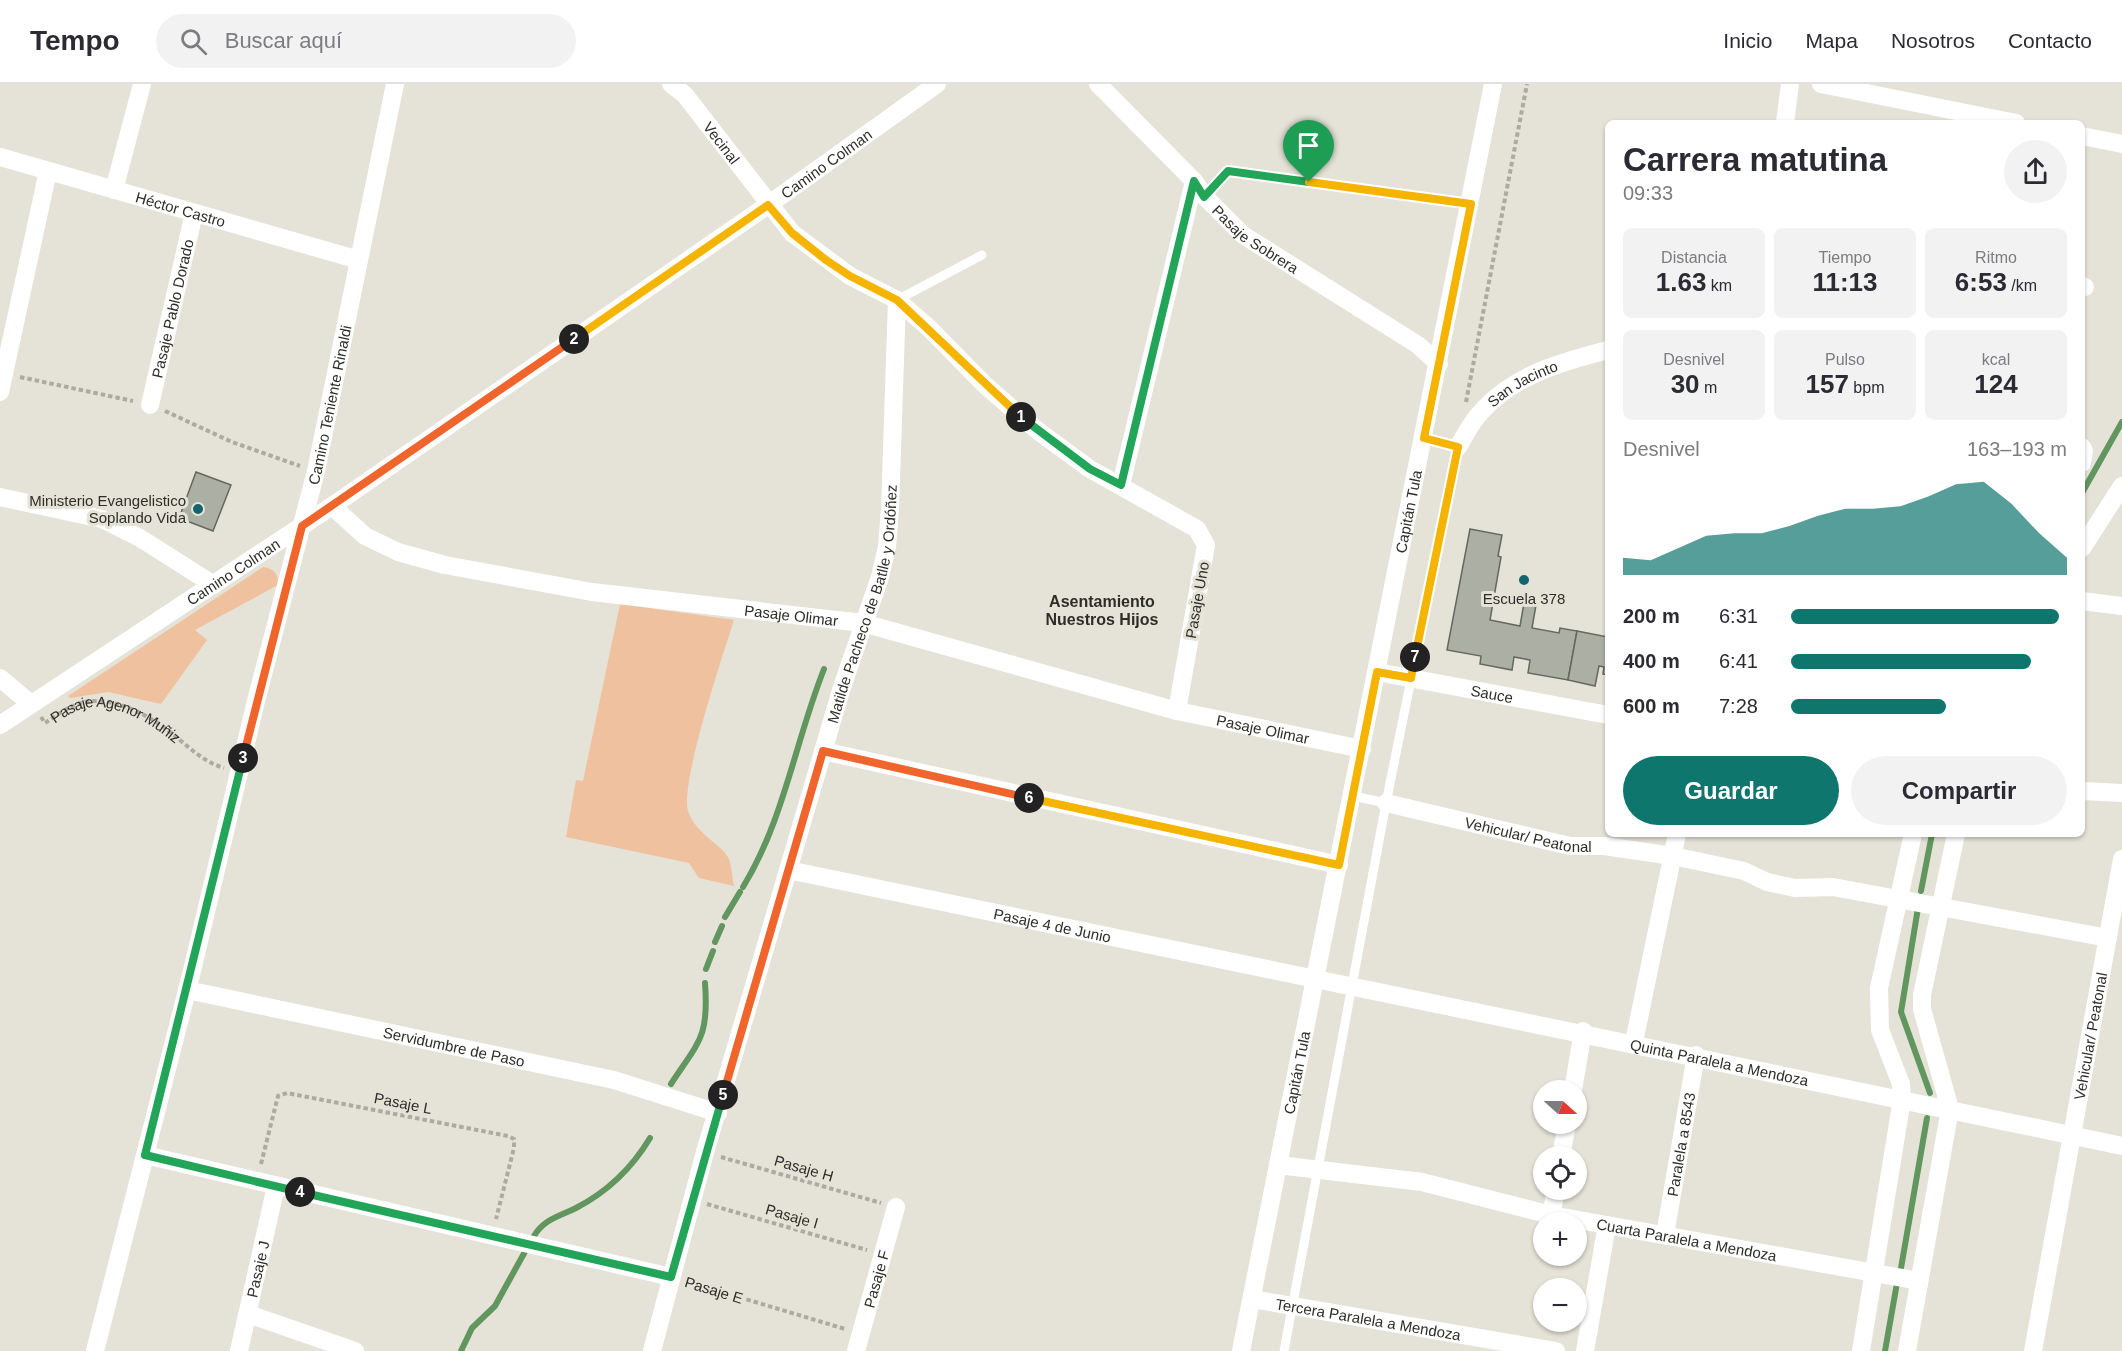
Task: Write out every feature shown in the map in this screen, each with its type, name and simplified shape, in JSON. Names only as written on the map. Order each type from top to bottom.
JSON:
[{"type":"street","points":[[114,190],[142,84]]},
{"type":"street","name":"Camino Teniente Rinaldi","points":[[95,1351],[316,471],[393,84]]},
{"type":"street","name":"Vecinal","points":[[671,84],[685,95],[768,205]]},
{"type":"street","name":"Camino Colman","points":[[0,725],[332,506],[768,205],[937,84]]},
{"type":"street","name":"Pasaje Sobrera","points":[[1098,84],[1194,181],[1204,197],[1243,235],[1418,345],[1439,364]]},
{"type":"street","name":"Capitán Tula","points":[[1241,1351],[1471,204],[1493,84]]},
{"type":"street","points":[[1785,120],[1790,84]]},
{"type":"street","points":[[1821,84],[2001,120]]},
{"type":"street","points":[[2085,137],[2122,144]]},
{"type":"street","name":"Héctor Castro","points":[[0,157],[359,260]]},
{"type":"street","points":[[0,392],[7,324],[48,171]]},
{"type":"street","points":[[1121,485],[1194,181]]},
{"type":"street","name":"Pasaje Uno","points":[[768,205],[792,233],[826,260],[850,276],[897,300],[929,328],[986,387],[1038,431],[1090,469],[1197,529],[1206,545],[1177,711]]},
{"type":"street","name":"Pasaje Pablo Dorado","points":[[150,405],[194,213]]},
{"type":"street","name":"Matilde Pacheco de Batlle y Ordóñez","points":[[652,1351],[705,1152],[823,751],[863,623],[880,577],[886,547],[897,300]]},
{"type":"street","name":"San Jacinto","points":[[1458,447],[1479,413],[1506,389],[1539,371],[1605,351]]},
{"type":"street","points":[[2085,543],[2122,486]]},
{"type":"street","points":[[0,496],[102,519],[140,538],[214,585]]},
{"type":"street","name":"Pasaje Olimar","points":[[332,506],[365,536],[398,552],[445,565],[592,592],[863,623],[1177,711],[1362,749]]},
{"type":"street","points":[[2085,601],[2122,606]]},
{"type":"street","name":"Sauce","points":[[1377,672],[1605,714]]},
{"type":"street","name":"Pasaje Agenor Muñiz","points":[[0,678],[31,704]]},
{"type":"street","points":[[823,751],[1339,865]]},
{"type":"street","points":[[2085,791],[2122,793]]},
{"type":"street","name":"Vehicular/ Peatonal","points":[[1386,803],[1570,846],[1604,846],[1673,856],[1743,871],[1767,882],[1795,888],[1833,887],[2108,938]]},
{"type":"street","points":[[1634,1042],[1676,837]]},
{"type":"street","points":[[1861,1351],[1902,1099],[1901,1084],[1881,1030],[1879,1009],[1883,967],[1901,898],[1912,837]]},
{"type":"street","points":[[1907,1351],[1950,1109],[1922,1009],[1922,995],[1955,837]]},
{"type":"street","name":"Vehicular/ Peatonal","points":[[2033,1351],[2122,859]]},
{"type":"street","name":"Pasaje 4 de Junio","points":[[788,870],[1316,980]]},
{"type":"street","name":"Quinta Paralela a Mendoza","points":[[1316,980],[1583,1031],[2122,1146]]},
{"type":"street","name":"Servidumbre de Paso","points":[[187,990],[614,1080],[718,1113]]},
{"type":"street","points":[[1575,1080],[1583,1031]]},
{"type":"street","name":"Paralela a 8543","points":[[1665,1235],[1696,1055]]},
{"type":"street","name":"Pasaje E","points":[[145,1155],[671,1277]]},
{"type":"street","name":"Cuarta Paralela a Mendoza","points":[[1278,1165],[1422,1182],[1539,1212]]},
{"type":"street","name":"Pasaje J","points":[[239,1351],[276,1186]]},
{"type":"street","name":"Pasaje F","points":[[859,1342],[885,1255],[896,1207]]},
{"type":"street","name":"Cuarta Paralela a Mendoza","points":[[1587,1221],[1919,1281]]},
{"type":"street","points":[[1586,1351],[1607,1225]]},
{"type":"street","name":"Tercera Paralela a Mendoza","points":[[1252,1299],[1556,1351]]},
{"type":"street","points":[[248,1314],[355,1351]]},
{"type":"lane","points":[[897,300],[982,255]]},
{"type":"lane","points":[[1284,1351],[1320,1170],[1386,803],[1458,447],[1424,438]]},
{"type":"lane","points":[[1353,796],[1386,803]]},
{"type":"path","points":[[1464,412],[1527,84]]},
{"type":"path","points":[[1204,197],[1228,171],[1471,204]]},
{"type":"path","name":"Pasaje Agenor Muñiz","points":[[31,704],[45,723],[82,702],[102,703],[130,709],[158,722],[208,764],[239,772]]},
{"type":"path","name":"Pasaje L","points":[[256,1182],[276,1101],[282,1094],[508,1136],[514,1139],[514,1148],[492,1234]]},
{"type":"path","name":"Pasaje H","points":[[705,1152],[896,1207]]},
{"type":"path","name":"Pasaje I","points":[[692,1200],[885,1255]]},
{"type":"path","name":"Pasaje E","points":[[671,1277],[859,1342]]},
{"type":"shaded area","points":[[263,567],[275,572],[278,585],[195,630],[207,640],[161,704],[108,692],[70,698],[68,696]]},
{"type":"shaded area","points":[[620,604],[734,620],[696,747],[687,796],[688,811],[697,827],[729,859],[734,886],[699,878],[689,863],[566,837],[576,780],[583,781]]},
{"type":"building","points":[[196,472],[231,485],[213,531],[179,518]]},
{"type":"building","points":[[1470,529],[1502,535],[1498,556],[1501,557],[1490,620],[1520,626],[1524,603],[1536,605],[1532,628],[1559,633],[1560,628],[1577,631],[1568,680],[1528,673],[1530,660],[1514,657],[1512,670],[1480,664],[1481,656],[1447,650]]},
{"type":"building","points":[[1577,631],[1605,636],[1605,674],[1603,674],[1604,667],[1599,666],[1595,686],[1568,680]]},
{"type":"waterway","points":[[2085,488],[2122,422]]},
{"type":"waterway","points":[[743,887],[769,835],[824,669]]},
{"type":"waterway","points":[[1921,891],[1931,837]]},
{"type":"waterway","points":[[725,917],[740,892]]},
{"type":"waterway","points":[[1918,908],[1901,1012],[1930,1093]]},
{"type":"waterway","points":[[715,942],[722,926]]},
{"type":"waterway","points":[[706,969],[713,951]]},
{"type":"waterway","points":[[671,1084],[700,1038],[705,1016],[705,983]]},
{"type":"waterway","points":[[1901,1268],[1927,1118]]},
{"type":"waterway","points":[[534,1236],[547,1222],[587,1202],[608,1187],[627,1169],[650,1138]]},
{"type":"waterway","points":[[461,1351],[472,1328],[495,1306],[527,1248]]},
{"type":"waterway","points":[[1885,1351],[1897,1283]]},
{"type":"place","name":"Ministerio Evangelistico Soplando Vida","points":[[198,509]]},
{"type":"place","name":"Escuela 378","points":[[1524,580]]},
{"type":"district","name":"Asentamiento Nuestros Hijos","points":[[1102,610]]},
{"type":"route","points":[[1228,171],[1309,182],[1471,204],[1424,438],[1458,447],[1411,678],[1377,672],[1339,865],[877,765],[823,751],[705,1152],[671,1277],[492,1234],[167,1162],[145,1155],[191,975],[256,700],[302,526],[768,205],[792,233],[826,260],[872,289],[897,300],[929,328],[986,387],[1038,431],[1090,469],[1121,485],[1194,181],[1204,197],[1228,171]]}]
